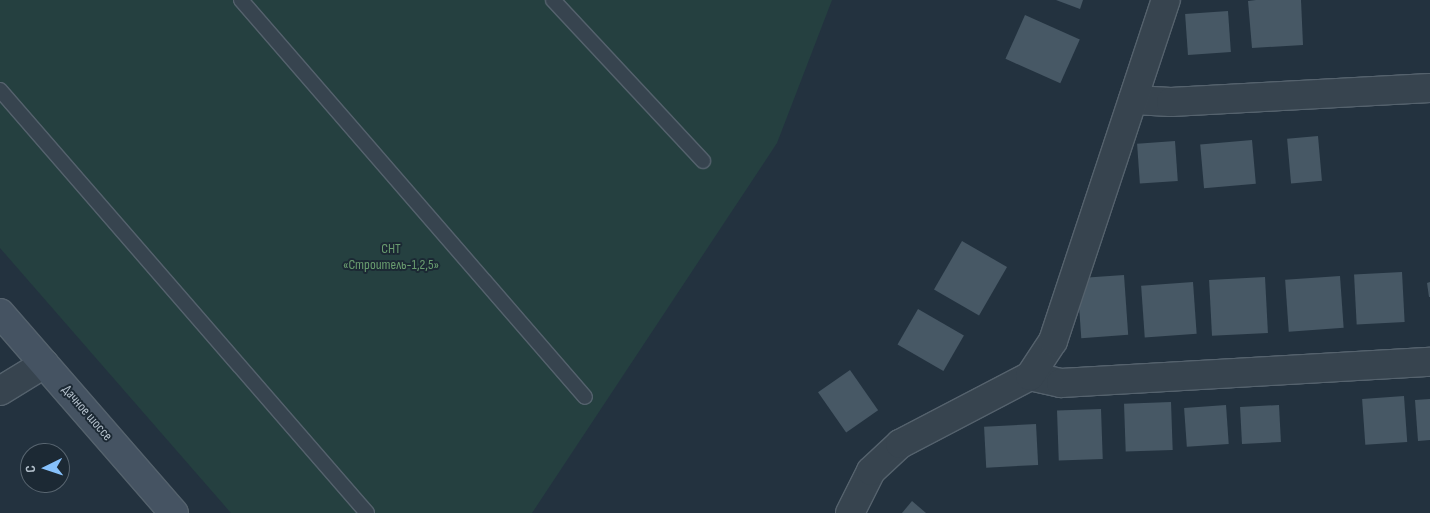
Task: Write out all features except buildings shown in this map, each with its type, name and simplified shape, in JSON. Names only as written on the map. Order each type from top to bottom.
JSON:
[{"type":"main road","name":"Дачное шоссе","points":[[0,313],[174,513]]},
{"type":"street","points":[[850,513],[871,471],[900,444],[1030,376],[1053,341],[1166,0]]},
{"type":"street","points":[[1133,100],[1172,102],[1430,88]]},
{"type":"street","points":[[1030,376],[1061,383],[1430,362]]},
{"type":"street","points":[[0,391],[44,364]]},
{"type":"lane","points":[[241,0],[585,397]]},
{"type":"lane","points":[[553,0],[703,161]]},
{"type":"lane","points":[[0,90],[367,513]]},
{"type":"green space","name":"СНТ «Строитель-1,2,5»","points":[[0,0],[832,0],[777,143],[532,513],[231,513],[0,248]]}]
